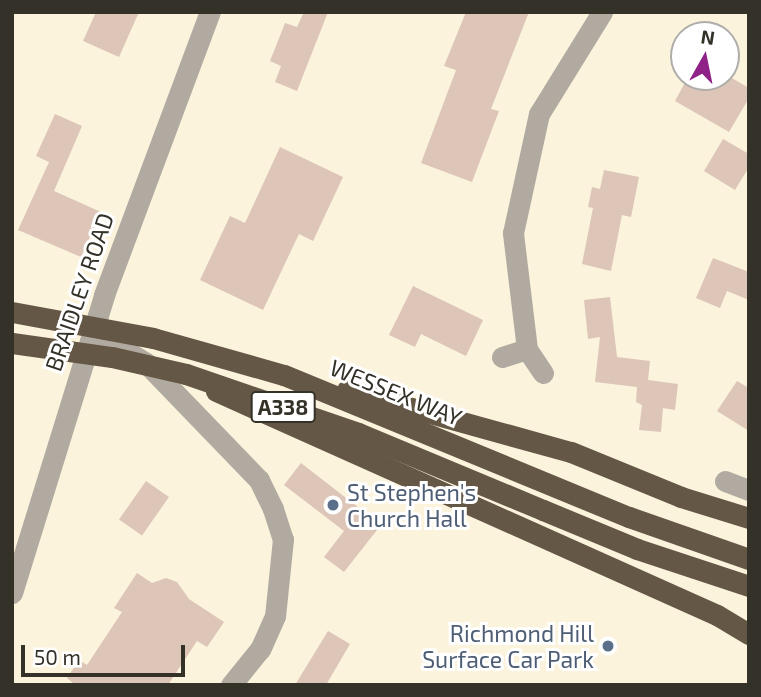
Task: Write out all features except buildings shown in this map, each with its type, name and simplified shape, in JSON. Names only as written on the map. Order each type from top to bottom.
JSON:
[{"type":"highway","name":"WESSEX WAY","points":[[12,312],[143,335],[284,375],[552,485],[749,559]]},
{"type":"highway","name":"A338","points":[[12,343],[112,357],[186,374],[358,433],[637,549],[749,586]]},
{"type":"highway","points":[[186,374],[252,410],[717,615],[749,634]]},
{"type":"highway","points":[[284,375],[419,406],[571,452],[681,497],[749,518]]},
{"type":"street","name":"BRAIDLEY ROAD","points":[[12,593],[90,341],[209,12]]},
{"type":"street","points":[[543,373],[527,349],[513,233],[539,114],[602,12]]},
{"type":"street","points":[[90,341],[122,349],[146,363],[259,480],[273,509],[283,539],[275,616],[260,649],[231,685]]},
{"type":"street","points":[[502,357],[527,349]]},
{"type":"street","points":[[725,481],[749,489]]},
{"type":"place","name":"St Stephen's Church Hall","points":[[333,505]]},
{"type":"place","name":"Richmond Hill Surface Car Park","points":[[608,646]]}]
